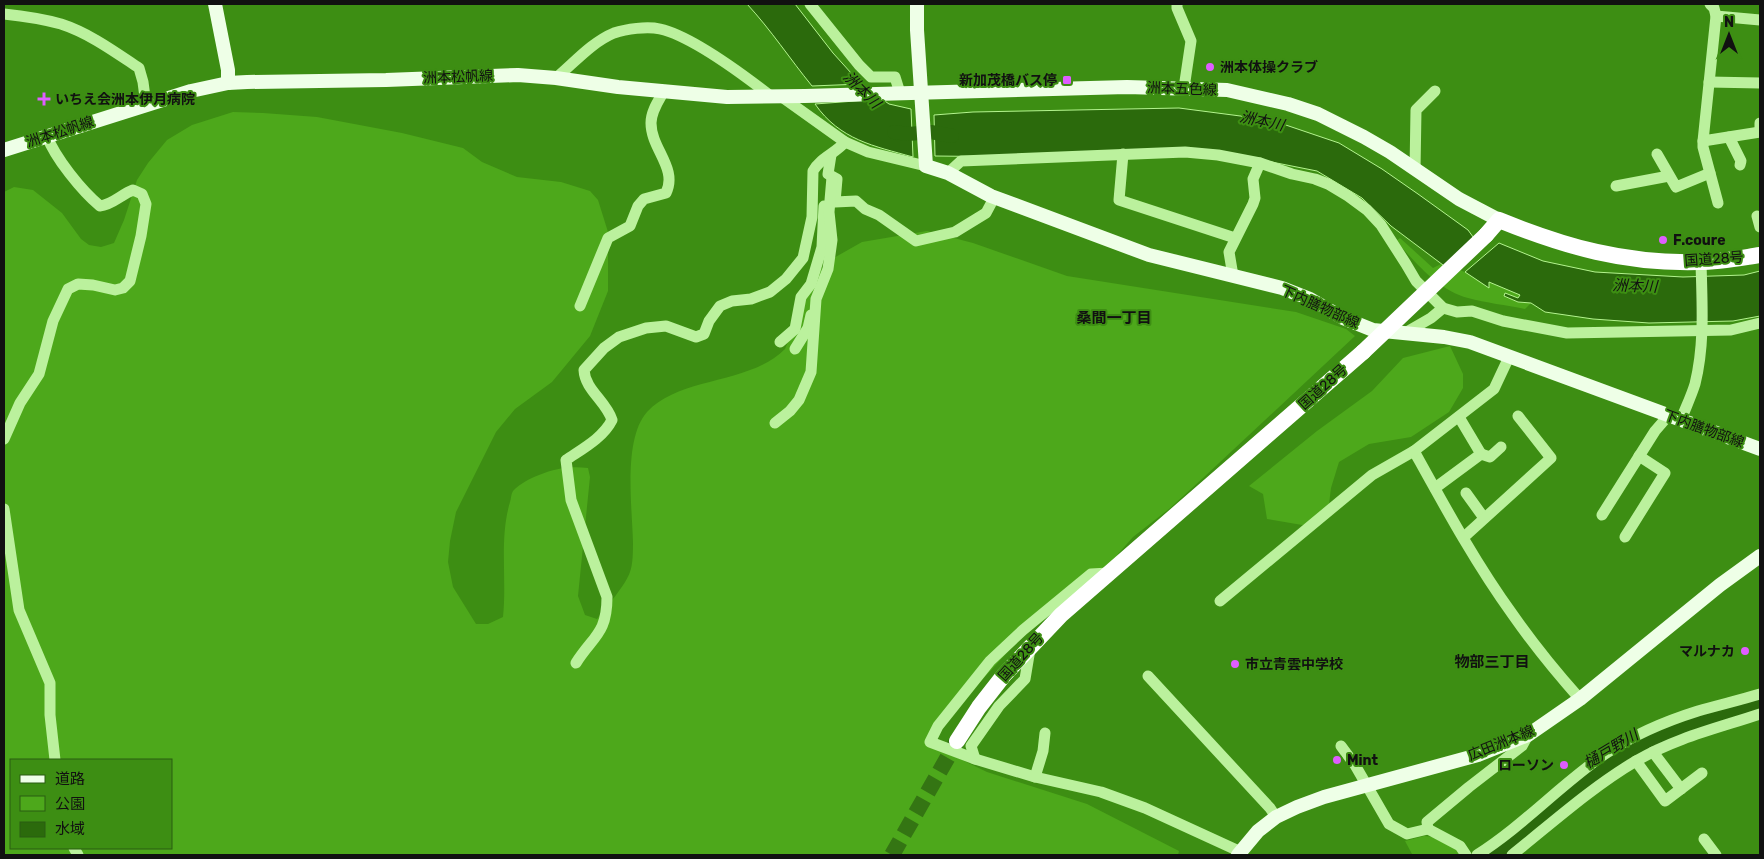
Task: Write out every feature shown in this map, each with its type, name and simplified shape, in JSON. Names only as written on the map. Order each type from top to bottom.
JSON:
[{"type":"highway","name":"国道28号","points":[[957,741],[979,707],[1004,674],[1061,615],[1363,352],[1486,235],[1499,220],[1541,237],[1606,255],[1648,260],[1701,262],[1760,255]]},
{"type":"main road","points":[[215,4],[228,70],[228,83]]},
{"type":"main road","points":[[917,4],[925,163]]},
{"type":"main road","name":"洲本松帆線","points":[[4,150],[191,91],[228,83],[518,75],[701,95],[777,97],[893,93],[922,99]]},
{"type":"main road","name":"洲本五色線","points":[[922,99],[1127,87],[1227,90],[1288,104],[1318,114],[1364,137],[1459,199],[1499,220]]},
{"type":"main road","name":"下内膳物部線","points":[[925,163],[948,172],[994,198],[1149,255],[1282,288],[1310,299],[1343,318],[1373,330],[1444,337],[1470,342],[1760,449]]},
{"type":"main road","name":"広田洲本線","points":[[1239,854],[1258,831],[1276,817],[1297,807],[1324,797],[1478,755],[1528,735],[1580,699],[1720,585],[1760,556]]},
{"type":"street","points":[[810,4],[858,65],[871,76],[896,77],[893,93]]},
{"type":"street","points":[[1177,4],[1191,40],[1184,88]]},
{"type":"street","points":[[1710,4],[1714,8],[1716,16],[1703,147],[1718,203]]},
{"type":"street","points":[[4,14],[62,24],[90,37],[139,68],[146,105]]},
{"type":"street","points":[[1716,16],[1760,20]]},
{"type":"street","points":[[556,78],[599,42],[614,33],[657,28],[672,32],[699,46],[845,142],[868,152],[925,163]]},
{"type":"street","points":[[1709,82],[1760,83]]},
{"type":"street","points":[[580,306],[608,238],[630,226],[638,206],[644,199],[666,193],[670,184],[670,176],[653,137],[650,122],[654,107],[664,91]]},
{"type":"street","points":[[1415,170],[1416,110],[1435,92]]},
{"type":"street","points":[[1703,141],[1760,132],[1760,123]]},
{"type":"street","points":[[4,439],[20,403],[39,374],[53,321],[68,289],[78,284],[115,290],[123,288],[130,281],[141,236],[146,204],[142,194],[133,190],[107,205],[100,206],[90,197],[59,159],[47,136]]},
{"type":"street","points":[[1729,137],[1741,161],[1740,165]]},
{"type":"street","points":[[576,663],[601,631],[607,608],[607,597],[571,500],[566,460],[602,435],[612,420],[610,413],[585,380],[584,370],[604,348],[619,337],[646,328],[666,326],[696,337],[704,334],[720,306],[732,301],[751,299],[770,292],[786,279],[803,258],[812,217],[813,171],[816,164],[831,155],[845,142]]},
{"type":"street","points":[[948,172],[961,161],[1185,152],[1218,155],[1260,163],[1328,184],[1348,196],[1381,225],[1416,282],[1443,308],[1457,312],[1472,311],[1503,321],[1567,333],[1702,328],[1731,330],[1760,323]]},
{"type":"street","points":[[1123,154],[1118,200],[1235,238]]},
{"type":"street","points":[[1658,154],[1676,187],[1710,173]]},
{"type":"street","points":[[796,349],[808,328],[816,299],[828,269],[832,240],[829,212],[831,155]]},
{"type":"street","points":[[1233,276],[1229,252],[1254,204],[1253,179],[1260,163]]},
{"type":"street","points":[[830,175],[836,179],[835,202],[856,201],[865,209],[879,215],[916,241],[955,232],[986,213],[994,198]]},
{"type":"street","points":[[780,342],[795,329],[801,296],[811,284],[822,247],[822,222],[830,175]]},
{"type":"street","points":[[1616,186],[1669,176]]},
{"type":"street","points":[[1602,515],[1655,430],[1674,418],[1694,386],[1700,355],[1702,328],[1701,262]]},
{"type":"street","points":[[776,423],[799,400],[812,368],[816,299]]},
{"type":"street","points":[[1405,333],[1431,318],[1443,308]]},
{"type":"street","points":[[1220,601],[1372,475],[1414,451],[1494,389],[1509,357]]},
{"type":"street","points":[[797,388],[812,368]]},
{"type":"street","points":[[1464,537],[1551,458],[1518,416]]},
{"type":"street","points":[[1459,417],[1481,454],[1490,457],[1501,447]]},
{"type":"street","points":[[1414,451],[1512,615],[1580,699]]},
{"type":"street","points":[[1435,488],[1481,454]]},
{"type":"street","points":[[1625,537],[1665,473],[1639,456]]},
{"type":"street","points":[[1466,493],[1484,518]]},
{"type":"street","points":[[4,509],[19,610],[50,683],[50,715],[55,759]]},
{"type":"street","points":[[1109,573],[1091,574],[1023,630],[990,661],[938,726],[930,742],[975,759],[1035,777],[1108,794],[1145,808],[1239,854]]},
{"type":"street","points":[[975,759],[971,746],[999,706],[1025,679],[1030,646]]},
{"type":"street","points":[[1148,676],[1264,801],[1276,817]]},
{"type":"street","points":[[1477,855],[1508,834],[1604,754],[1625,742],[1698,711],[1760,694]]},
{"type":"street","points":[[1512,855],[1602,784],[1636,761],[1686,737],[1760,714]]},
{"type":"street","points":[[1035,777],[1043,751],[1045,733]]},
{"type":"street","points":[[1428,829],[1427,822],[1522,746],[1528,735]]},
{"type":"street","points":[[1341,746],[1368,786],[1389,824],[1407,834],[1428,829],[1460,846],[1466,855]]},
{"type":"street","points":[[1653,752],[1681,789]]},
{"type":"street","points":[[1636,761],[1665,801],[1702,772]]},
{"type":"street","points":[[1704,840],[1716,855]]},
{"type":"green space","points":[[233,112],[317,117],[402,133],[463,148],[482,162],[517,177],[561,182],[590,191],[598,200],[608,232],[608,291],[590,336],[552,382],[515,409],[496,432],[456,512],[448,562],[453,587],[476,624],[488,624],[503,617],[505,530],[513,491],[536,476],[569,467],[588,468],[590,477],[578,596],[585,615],[597,619],[620,590],[628,578],[631,569],[633,557],[632,456],[639,424],[647,412],[661,400],[677,392],[753,369],[770,361],[785,349],[816,273],[832,259],[862,242],[927,231],[973,243],[1067,276],[1296,312],[1346,329],[1355,336],[1169,509],[1133,537],[1118,554],[1110,568],[1090,587],[1025,633],[925,742],[987,772],[1087,804],[1179,851],[1178,855],[4,855],[4,192],[14,187],[33,190],[62,213],[81,239],[89,245],[101,247],[114,243],[124,220],[137,180],[167,140],[192,125]]},
{"type":"green space","points":[[1400,238],[1433,268],[1443,263],[1520,295],[1518,298],[1505,293],[1505,297],[1518,302],[1531,303],[1525,309],[1475,300],[1457,294],[1428,275],[1396,241]]},
{"type":"green space","points":[[1450,346],[1463,374],[1463,388],[1449,412],[1411,437],[1369,444],[1339,462],[1331,488],[1328,512],[1308,526],[1267,519],[1263,494],[1249,486],[1317,431],[1372,391],[1403,358]]},
{"type":"green space","points":[[1424,836],[1434,837],[1458,850],[1460,855],[1411,855],[1405,841]]},
{"type":"water","points":[[747,4],[795,4],[833,53],[861,84],[812,86]]},
{"type":"water","points":[[882,99],[889,104],[911,109],[913,157],[871,145],[847,134],[835,126],[815,104]]},
{"type":"water","points":[[1179,108],[1271,120],[1339,143],[1418,194],[1468,230],[1476,241],[1447,268],[1391,226],[1362,198],[1317,171],[1211,150],[1027,157],[935,156],[934,115],[973,112]]},
{"type":"water","points":[[1499,243],[1543,261],[1595,272],[1683,277],[1744,275],[1760,271],[1760,316],[1733,321],[1649,323],[1593,319],[1545,312],[1531,303],[1518,302],[1504,296],[1505,293],[1518,298],[1520,295],[1489,282],[1489,288],[1465,272]]},
{"type":"waterway","name":"洲本川","points":[[894,132],[908,134],[931,132],[952,136]]},
{"type":"waterway","name":"樋戸野川","points":[[1496,855],[1587,782],[1637,749],[1685,726],[1760,704]]},
{"type":"tunnel","points":[[892,855],[957,741]]},
{"type":"place","name":"洲本体操クラブ","points":[[1210,67]]},
{"type":"place","name":"新加茂橋バス停","points":[[1067,80]]},
{"type":"place","name":"いちえ会洲本伊月病院","points":[[44,99]]},
{"type":"place","name":"F.coure","points":[[1663,240]]},
{"type":"place","name":"マルナカ","points":[[1745,651]]},
{"type":"place","name":"市立青雲中学校","points":[[1235,664]]},
{"type":"place","name":"Mint","points":[[1337,760]]},
{"type":"place","name":"ローソン","points":[[1564,765]]},
{"type":"district","name":"桑間一丁目","points":[[1114,318]]},
{"type":"district","name":"物部三丁目","points":[[1492,662]]}]
